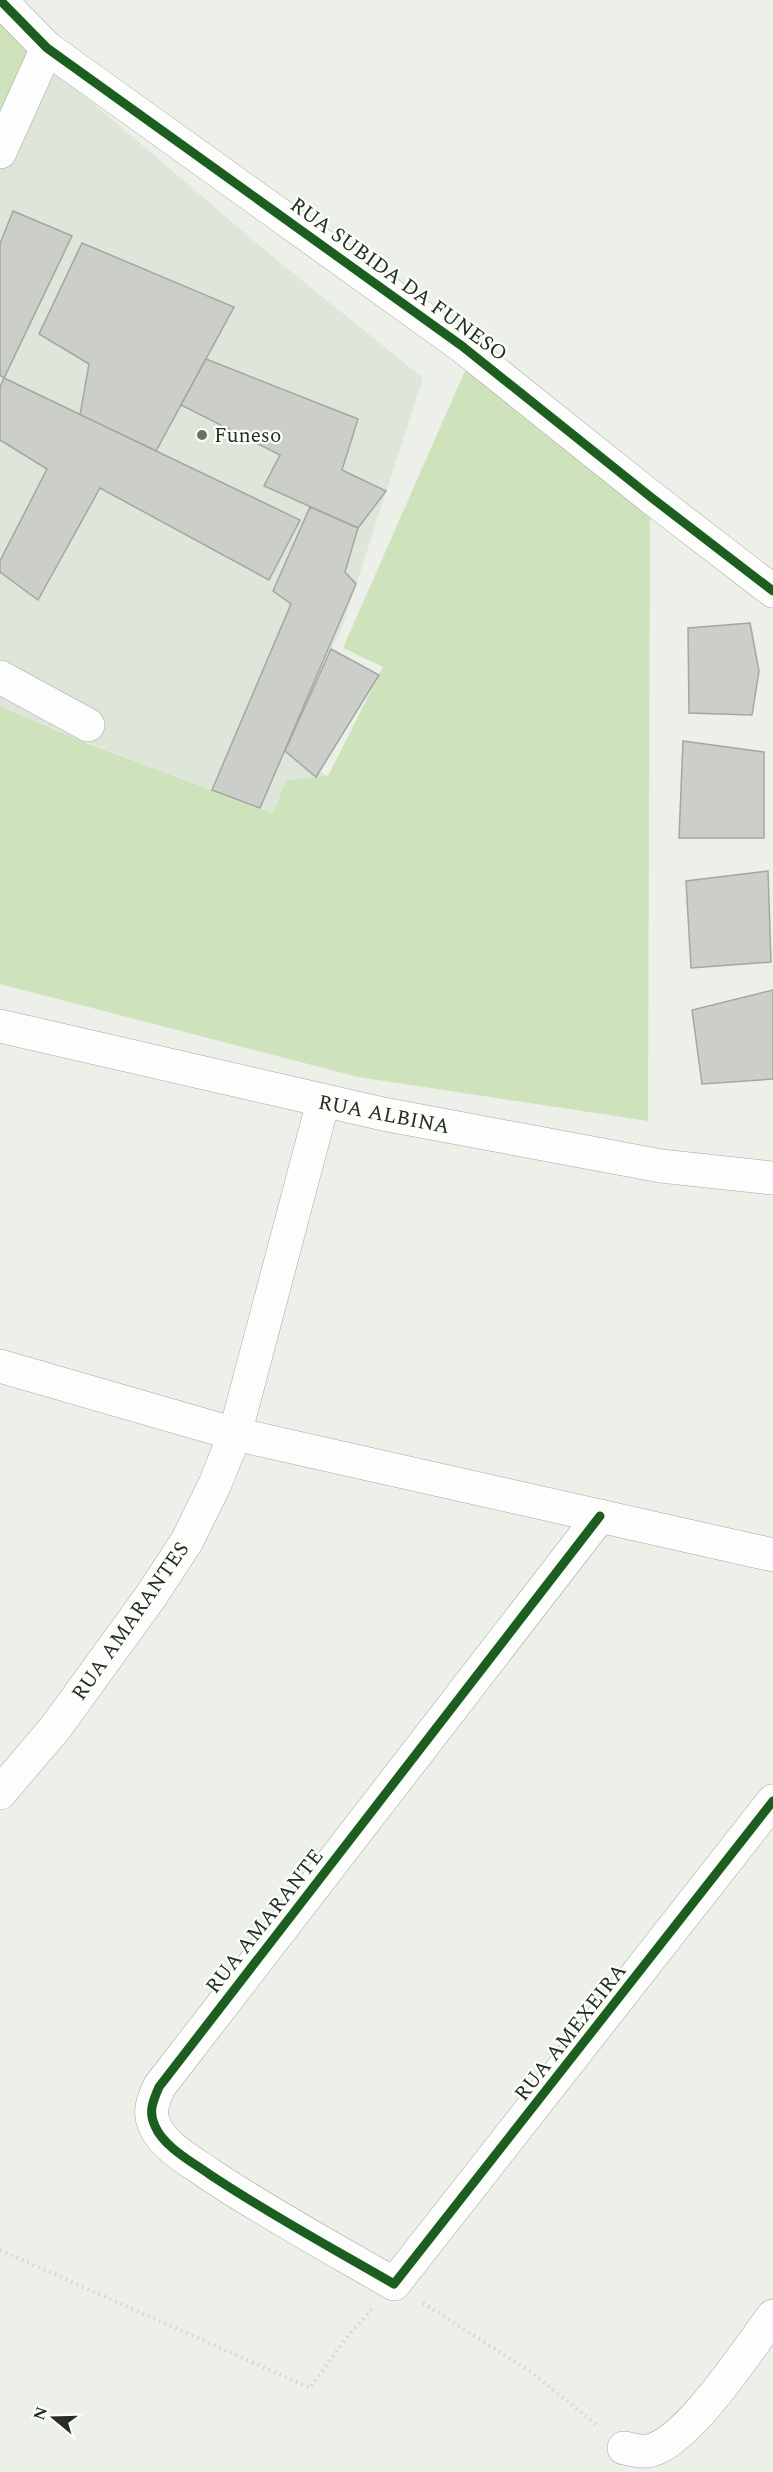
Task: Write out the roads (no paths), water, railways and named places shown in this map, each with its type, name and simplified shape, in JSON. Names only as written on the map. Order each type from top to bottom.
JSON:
[{"type":"street","name":"RUA SUBIDA DA FUNESO","points":[[0,0],[47,48],[462,346],[652,498],[773,591]]},
{"type":"street","points":[[0,152],[47,48]]},
{"type":"street","points":[[0,677],[88,725]]},
{"type":"street","name":"RUA ALBINA","points":[[0,1026],[323,1102],[661,1167],[773,1179]]},
{"type":"street","name":"RUA AMARANTES","points":[[0,1793],[56,1727],[169,1569],[187,1541],[201,1512],[235,1434],[323,1102]]},
{"type":"street","points":[[0,1366],[235,1434],[773,1555]]},
{"type":"street","name":"RUA AMARANTE","points":[[394,2284],[253,2203],[189,2160],[164,2139],[155,2128],[151,2114],[152,2103],[159,2087],[173,2068],[600,1516]]},
{"type":"street","name":"RUA AMEXEIRA","points":[[394,2284],[773,1800]]},
{"type":"street","points":[[624,2448],[645,2452],[661,2446],[690,2424],[773,2316]]},
{"type":"place","name":"Funeso","points":[[202,435]]}]
